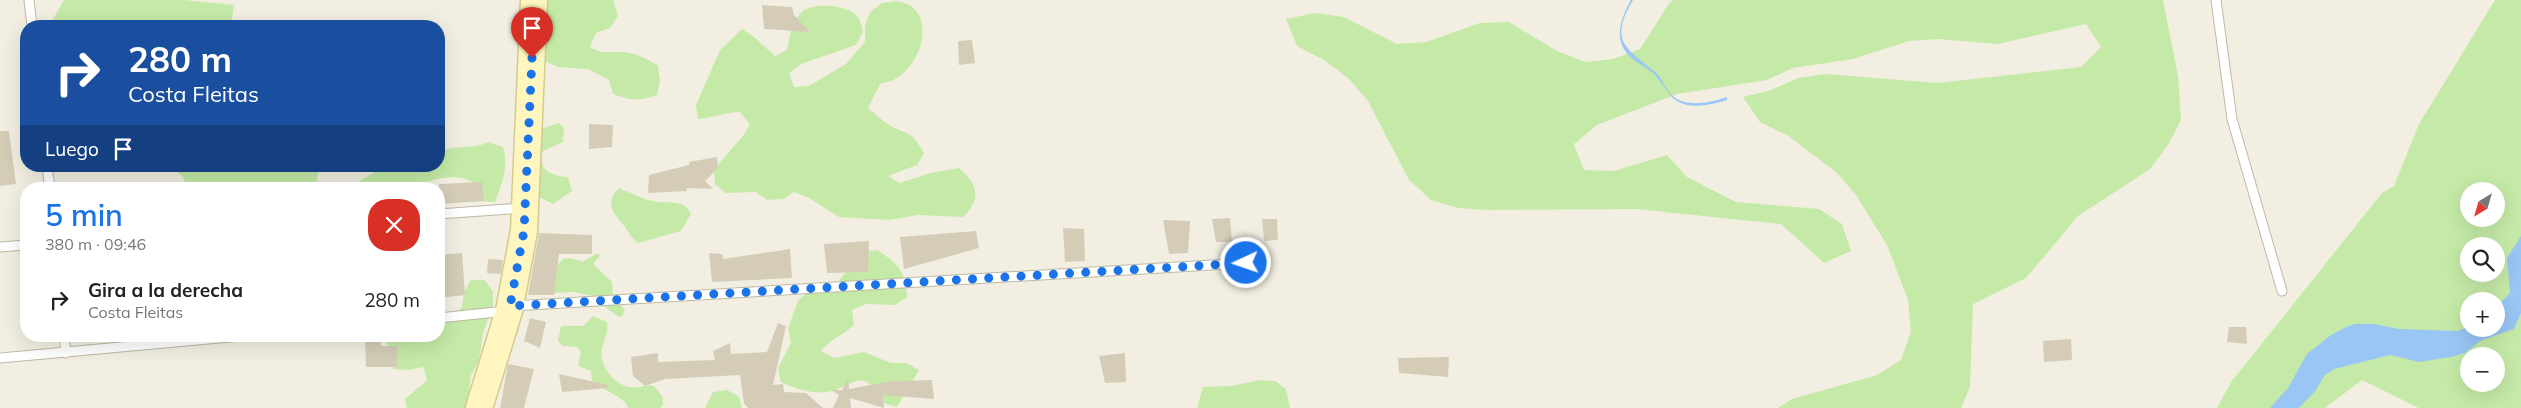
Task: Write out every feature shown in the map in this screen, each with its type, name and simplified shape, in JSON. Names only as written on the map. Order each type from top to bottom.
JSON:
[{"type":"main road","points":[[480,408],[509,309],[524,231],[534,0]]},
{"type":"lane","points":[[29,0],[31,20]]},
{"type":"lane","points":[[2216,0],[2232,119],[2282,291]]},
{"type":"lane","points":[[445,214],[525,207]]},
{"type":"lane","points":[[0,247],[20,245]]},
{"type":"lane","points":[[445,317],[509,309],[1246,263]]},
{"type":"lane","points":[[65,342],[66,353]]},
{"type":"lane","points":[[0,358],[179,342]]},
{"type":"green space","points":[[64,0],[184,0],[234,5],[232,20],[52,20]]},
{"type":"green space","points":[[543,0],[613,0],[618,16],[610,28],[596,33],[590,47],[604,52],[634,54],[658,66],[660,81],[657,95],[635,99],[619,96],[613,94],[609,80],[588,69],[558,67],[544,61]]},
{"type":"green space","points":[[1674,0],[2163,0],[2178,76],[2181,120],[2168,145],[2150,169],[2078,216],[2026,278],[1973,304],[1970,387],[1961,408],[1778,408],[1792,399],[1877,375],[1901,360],[1911,332],[1908,300],[1887,245],[1856,195],[1837,173],[1787,135],[1760,122],[1743,97],[1771,90],[1798,78],[1826,74],[1937,83],[2081,67],[2101,47],[2086,24],[1998,44],[1938,39],[1909,41],[1853,59],[1793,68],[1767,80],[1677,94],[1597,125],[1574,144],[1584,170],[1614,171],[1667,155],[1687,177],[1736,202],[1819,209],[1842,224],[1851,251],[1824,263],[1781,224],[1636,209],[1487,210],[1458,208],[1431,200],[1409,180],[1368,101],[1348,78],[1324,60],[1297,46],[1286,19],[1315,13],[1344,17],[1397,44],[1426,42],[1480,23],[1509,22],[1557,51],[1585,62],[1613,59],[1640,49],[1670,2]]},
{"type":"green space","points":[[2495,0],[2521,0],[2521,408],[2419,408],[2362,380],[2325,408],[2217,408],[2231,382],[2382,193],[2394,186],[2419,124]]},
{"type":"green space","points":[[896,1],[911,6],[918,14],[923,34],[921,45],[911,65],[903,73],[893,80],[880,84],[868,108],[891,126],[913,137],[924,153],[917,165],[888,176],[900,183],[930,173],[959,168],[974,186],[975,192],[973,204],[963,217],[918,215],[889,220],[839,217],[809,198],[794,192],[783,199],[767,200],[756,192],[726,193],[715,184],[714,169],[743,136],[750,124],[740,112],[698,119],[696,105],[720,50],[742,29],[775,56],[787,50],[790,34],[796,19],[808,8],[832,6],[854,13],[859,19],[863,32],[856,45],[801,64],[789,73],[794,87],[809,86],[846,64],[865,42],[865,26],[870,12],[882,3]]},
{"type":"green space","points":[[559,123],[564,128],[563,142],[543,151],[542,163],[547,171],[568,177],[572,191],[553,204],[541,198],[526,184],[538,130]]},
{"type":"green space","points":[[489,142],[503,147],[505,155],[504,175],[495,202],[480,201],[480,186],[466,179],[453,177],[428,182],[358,182],[375,172],[445,172],[445,150]]},
{"type":"green space","points":[[177,172],[318,172],[318,182],[184,182],[184,178]]},
{"type":"green space","points":[[619,188],[649,200],[679,203],[684,205],[691,214],[681,231],[638,243],[612,209],[612,199]]},
{"type":"green space","points":[[877,250],[900,269],[905,281],[907,297],[895,305],[866,304],[852,310],[854,325],[821,351],[834,358],[864,352],[891,363],[906,363],[919,370],[897,407],[883,403],[869,383],[863,380],[826,392],[802,390],[781,382],[778,368],[791,343],[788,328],[798,301],[808,291],[835,285],[863,252]]},
{"type":"green space","points":[[598,253],[600,256],[593,264],[612,282],[613,296],[625,310],[622,316],[619,317],[604,306],[599,297],[572,292],[553,293],[556,271],[561,261],[566,258],[582,262]]},
{"type":"green space","points":[[471,280],[485,280],[493,292],[493,306],[483,333],[479,361],[471,375],[469,389],[472,408],[407,408],[405,399],[427,380],[423,367],[409,370],[393,369],[393,355],[386,342],[445,342],[445,315],[449,316],[462,308],[464,292]]},
{"type":"green space","points":[[593,316],[607,322],[607,332],[601,355],[608,373],[624,385],[633,387],[654,386],[663,397],[663,405],[660,408],[628,408],[623,400],[592,382],[591,371],[578,366],[581,352],[577,347],[563,346],[558,341],[561,326],[583,326]]},
{"type":"green space","points":[[1260,380],[1275,381],[1286,389],[1290,408],[1197,408],[1203,387],[1231,386]]},
{"type":"green space","points":[[727,390],[739,397],[742,408],[705,408],[713,392]]},
{"type":"water","points":[[1631,0],[1633,0],[1622,25],[1624,42],[1636,56],[1658,75],[1671,94],[1680,100],[1693,103],[1715,101],[1727,97],[1727,100],[1699,106],[1677,101],[1672,97],[1655,75],[1626,52],[1620,38],[1620,31],[1621,23]]},
{"type":"water","points":[[2521,236],[2521,313],[2514,329],[2505,332],[2505,298],[2510,293],[2507,258]]},
{"type":"water","points":[[2355,324],[2374,324],[2399,329],[2460,330],[2460,337],[2491,337],[2480,341],[2472,347],[2460,347],[2460,354],[2451,357],[2419,362],[2390,355],[2334,369],[2324,376],[2316,390],[2299,408],[2270,408],[2288,388],[2307,354],[2331,335],[2346,327]]},
{"type":"building","points":[[762,5],[792,7],[794,15],[810,32],[764,29]]},
{"type":"building","points":[[972,40],[975,63],[959,65],[958,41]]},
{"type":"building","points":[[589,124],[613,125],[612,147],[589,149]]},
{"type":"building","points":[[0,131],[9,131],[16,184],[0,186]]},
{"type":"building","points":[[717,157],[718,168],[705,181],[713,189],[687,188],[687,191],[648,193],[649,175],[689,165],[689,162]]},
{"type":"building","points":[[482,182],[484,201],[445,204],[445,184]]},
{"type":"building","points":[[1230,218],[1232,242],[1216,242],[1212,219]]},
{"type":"building","points":[[1262,219],[1277,219],[1278,240],[1264,241]]},
{"type":"building","points":[[1163,220],[1190,221],[1188,253],[1169,254]]},
{"type":"building","points":[[1063,228],[1084,229],[1085,261],[1065,262]]},
{"type":"building","points":[[976,231],[979,248],[904,269],[900,237]]},
{"type":"building","points":[[539,233],[592,235],[592,254],[559,254],[554,295],[528,295]]},
{"type":"building","points":[[869,241],[868,272],[827,273],[824,244]]},
{"type":"building","points":[[790,249],[792,278],[712,282],[709,253],[722,254],[723,259]]},
{"type":"building","points":[[462,253],[465,295],[445,297],[445,254]]},
{"type":"building","points":[[488,259],[503,260],[501,274],[487,273]]},
{"type":"building","points":[[530,318],[546,322],[540,348],[524,341]]},
{"type":"building","points":[[778,323],[786,326],[773,385],[783,384],[784,392],[806,393],[823,408],[748,408],[744,403],[740,375],[665,379],[645,386],[633,376],[631,357],[658,353],[658,362],[715,360],[713,351],[730,343],[731,354],[767,352]]},
{"type":"building","points":[[2229,327],[2246,327],[2247,344],[2227,342]]},
{"type":"building","points":[[2071,339],[2072,360],[2044,362],[2043,341]]},
{"type":"building","points":[[365,342],[381,342],[381,346],[397,346],[397,367],[366,367]]},
{"type":"building","points":[[1125,353],[1126,382],[1105,383],[1099,356]]},
{"type":"building","points":[[1449,357],[1448,377],[1399,373],[1398,358]]},
{"type":"building","points":[[508,364],[534,369],[524,408],[500,408]]},
{"type":"building","points":[[559,374],[608,385],[608,388],[562,392]]},
{"type":"building","points":[[848,378],[849,389],[892,381],[932,380],[934,399],[883,395],[884,408],[850,398],[851,408],[833,408],[839,395],[831,390],[842,390]]},
{"type":"route","points":[[532,58],[524,231],[510,306],[1246,263]]}]
